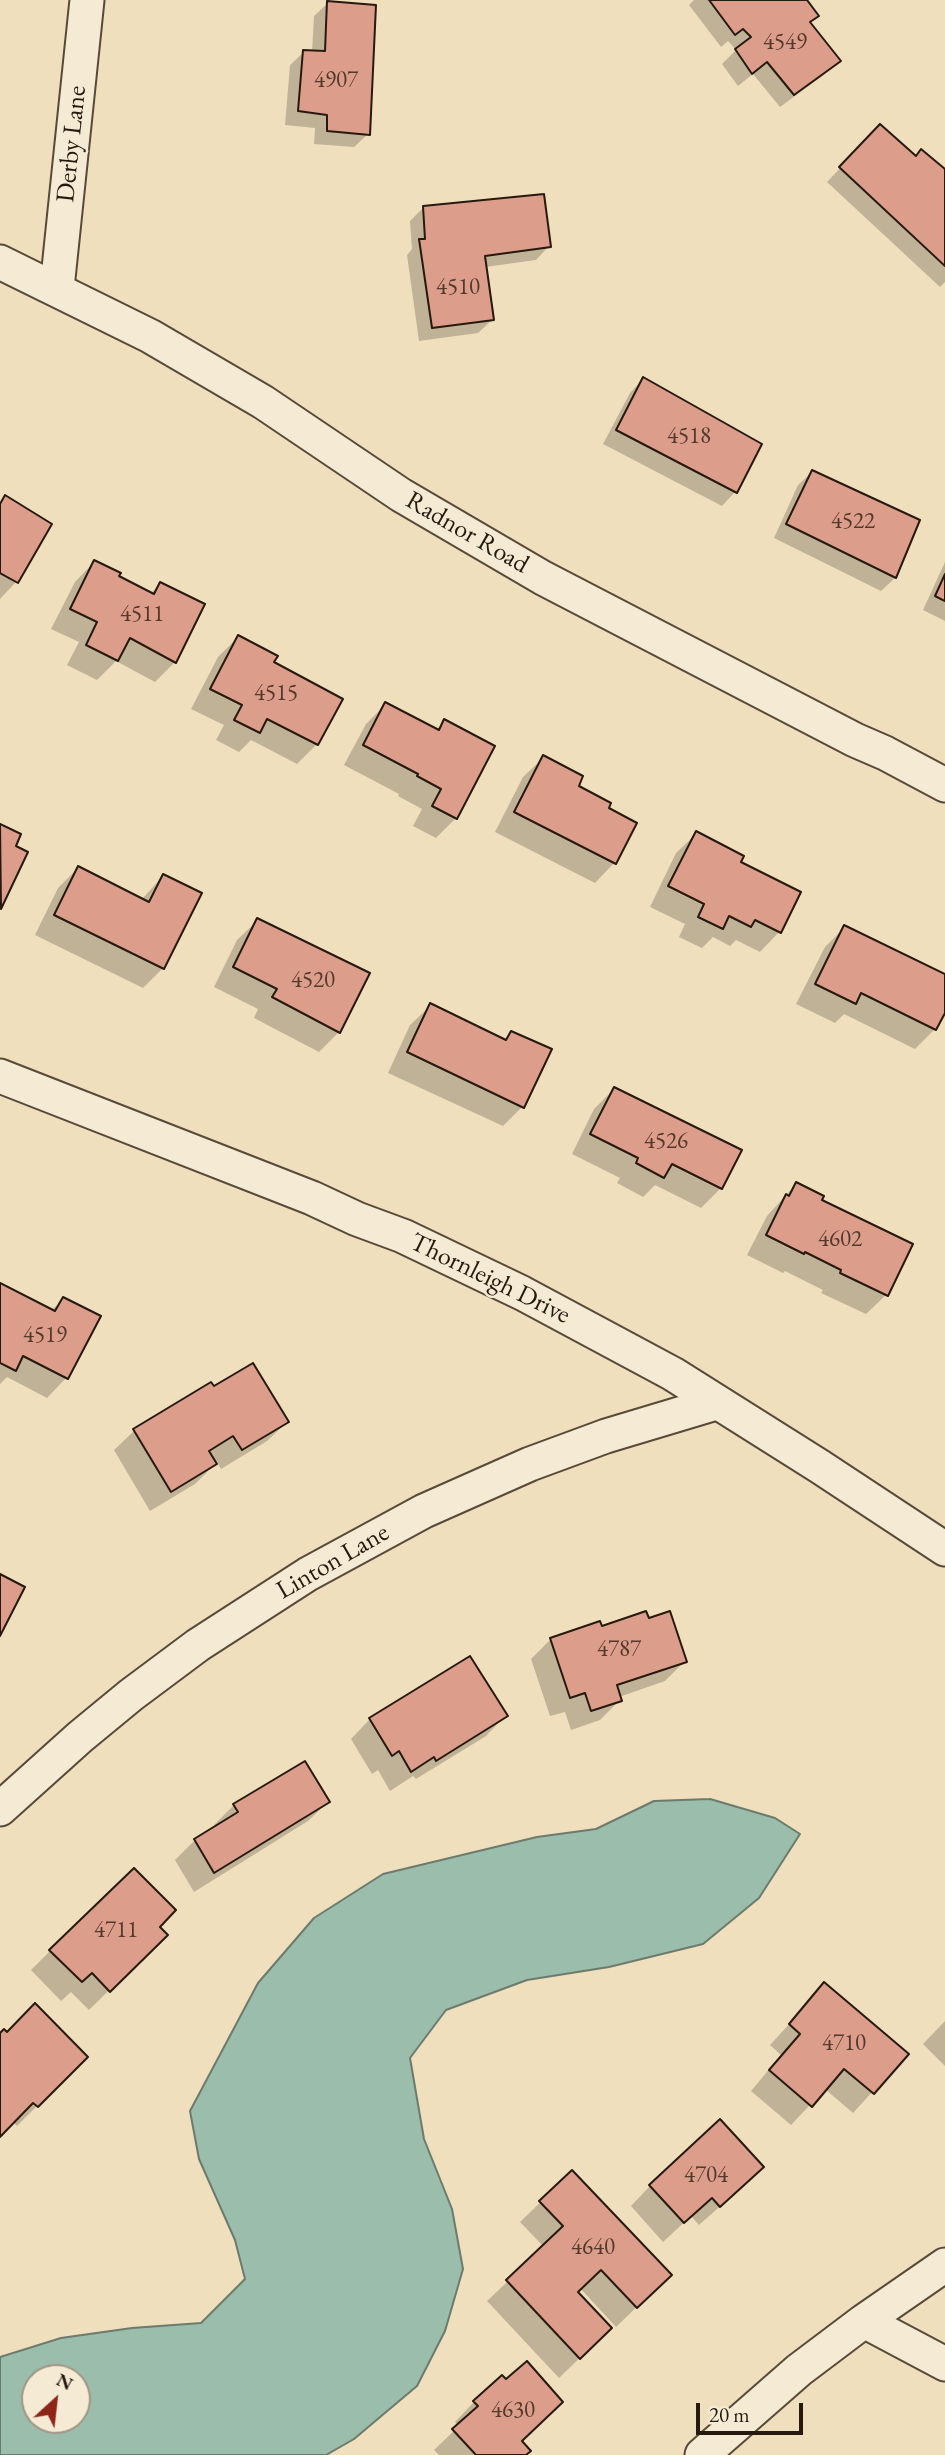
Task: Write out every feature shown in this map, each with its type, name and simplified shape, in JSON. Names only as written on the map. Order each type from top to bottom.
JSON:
[{"type":"street","name":"Derby Lane","points":[[57,288],[87,0]]},
{"type":"street","name":"Radnor Road","points":[[0,262],[150,336],[263,402],[401,495],[543,578],[945,785]]},
{"type":"street","name":"Thornleigh Drive","points":[[0,1076],[312,1198],[403,1236],[522,1293],[673,1374],[945,1549]]},
{"type":"street","name":"Linton Lane","points":[[0,1809],[131,1695],[198,1645],[308,1574],[424,1511],[530,1464],[606,1436],[716,1403]]},
{"type":"street","points":[[702,2455],[799,2370],[945,2265]]},
{"type":"street","points":[[864,2321],[945,2364]]},
{"type":"shaded area","points":[[710,1799],[775,1818],[800,1834],[759,1898],[703,1944],[609,1967],[527,1980],[446,2010],[410,2058],[424,2139],[452,2209],[463,2269],[445,2331],[417,2386],[354,2439],[326,2455],[0,2455],[0,2357],[61,2338],[132,2328],[201,2323],[245,2279],[235,2240],[199,2159],[190,2111],[258,1983],[314,1918],[383,1874],[537,1837],[596,1829],[654,1801]]},
{"type":"building","points":[[709,0],[807,0],[819,16],[810,22],[841,61],[794,95],[767,62],[752,74],[735,49],[751,37],[743,29],[735,35]]},
{"type":"building","points":[[327,1],[376,5],[370,135],[327,131],[327,115],[298,111],[303,50],[325,51]]},
{"type":"building","points":[[880,124],[916,156],[921,149],[945,169],[945,266],[839,167]]},
{"type":"building","points":[[544,194],[551,247],[485,256],[494,320],[432,328],[419,239],[425,239],[423,206]]},
{"type":"building","points":[[643,377],[762,444],[737,493],[616,430]]},
{"type":"building","points":[[812,470],[920,520],[896,578],[786,524]]},
{"type":"building","points":[[5,495],[52,524],[18,583],[0,573],[0,504]]},
{"type":"building","points":[[94,560],[154,594],[160,582],[205,604],[176,663],[130,638],[118,661],[86,645],[97,622],[70,609]]},
{"type":"building","points":[[945,574],[945,601],[935,596]]},
{"type":"building","points":[[238,635],[278,656],[274,662],[343,699],[318,745],[267,719],[260,733],[234,720],[242,705],[210,689]]},
{"type":"building","points":[[385,702],[439,730],[444,719],[495,746],[457,819],[432,806],[441,789],[363,745]]},
{"type":"building","points":[[543,755],[583,776],[579,786],[611,803],[609,808],[637,823],[616,864],[514,812]]},
{"type":"building","points":[[0,824],[21,834],[16,846],[28,852],[1,909]]},
{"type":"building","points":[[696,831],[744,856],[741,862],[801,892],[781,933],[755,920],[751,927],[729,916],[723,929],[698,917],[704,904],[668,886]]},
{"type":"building","points":[[78,866],[149,902],[163,874],[202,893],[164,969],[54,915]]},
{"type":"building","points":[[257,918],[370,973],[340,1033],[272,997],[277,989],[233,967]]},
{"type":"building","points":[[844,925],[945,974],[945,1013],[936,1030],[861,993],[856,1004],[815,984]]},
{"type":"building","points":[[430,1003],[506,1040],[511,1031],[552,1049],[524,1108],[407,1052]]},
{"type":"building","points":[[614,1087],[742,1150],[722,1189],[672,1164],[664,1178],[636,1163],[638,1158],[590,1134]]},
{"type":"building","points":[[796,1182],[824,1196],[822,1200],[913,1244],[888,1296],[840,1273],[841,1270],[805,1252],[804,1254],[766,1235],[786,1194],[789,1196]]},
{"type":"building","points":[[0,1283],[55,1311],[63,1297],[101,1316],[68,1379],[23,1356],[16,1371],[0,1363]]},
{"type":"building","points":[[253,1363],[289,1422],[242,1450],[233,1436],[209,1451],[217,1464],[171,1492],[133,1429],[211,1382],[214,1386]]},
{"type":"building","points":[[0,1574],[25,1587],[0,1636]]},
{"type":"building","points":[[646,1611],[649,1618],[670,1611],[687,1662],[617,1685],[622,1701],[591,1711],[585,1693],[570,1698],[550,1638],[600,1621],[602,1626]]},
{"type":"building","points":[[470,1656],[508,1716],[436,1761],[434,1757],[411,1772],[399,1751],[392,1756],[369,1718]]},
{"type":"building","points":[[305,1761],[330,1802],[214,1873],[194,1839],[238,1812],[233,1804]]},
{"type":"building","points":[[134,1868],[176,1910],[160,1927],[168,1935],[110,1992],[92,1973],[82,1982],[49,1950]]},
{"type":"building","points":[[824,1982],[909,2054],[874,2094],[844,2069],[812,2107],[769,2070],[800,2034],[789,2024]]},
{"type":"building","points":[[35,2003],[88,2057],[38,2107],[33,2103],[0,2137],[0,2033],[4,2029],[7,2032]]},
{"type":"building","points":[[720,2119],[764,2167],[720,2207],[712,2198],[684,2223],[649,2185]]},
{"type":"building","points":[[572,2170],[672,2275],[637,2308],[601,2270],[578,2292],[612,2328],[580,2359],[506,2280],[563,2226],[539,2201]]},
{"type":"building","points":[[527,2361],[563,2402],[522,2441],[531,2451],[526,2455],[476,2455],[452,2429],[478,2406],[473,2401],[502,2375],[506,2379]]}]
